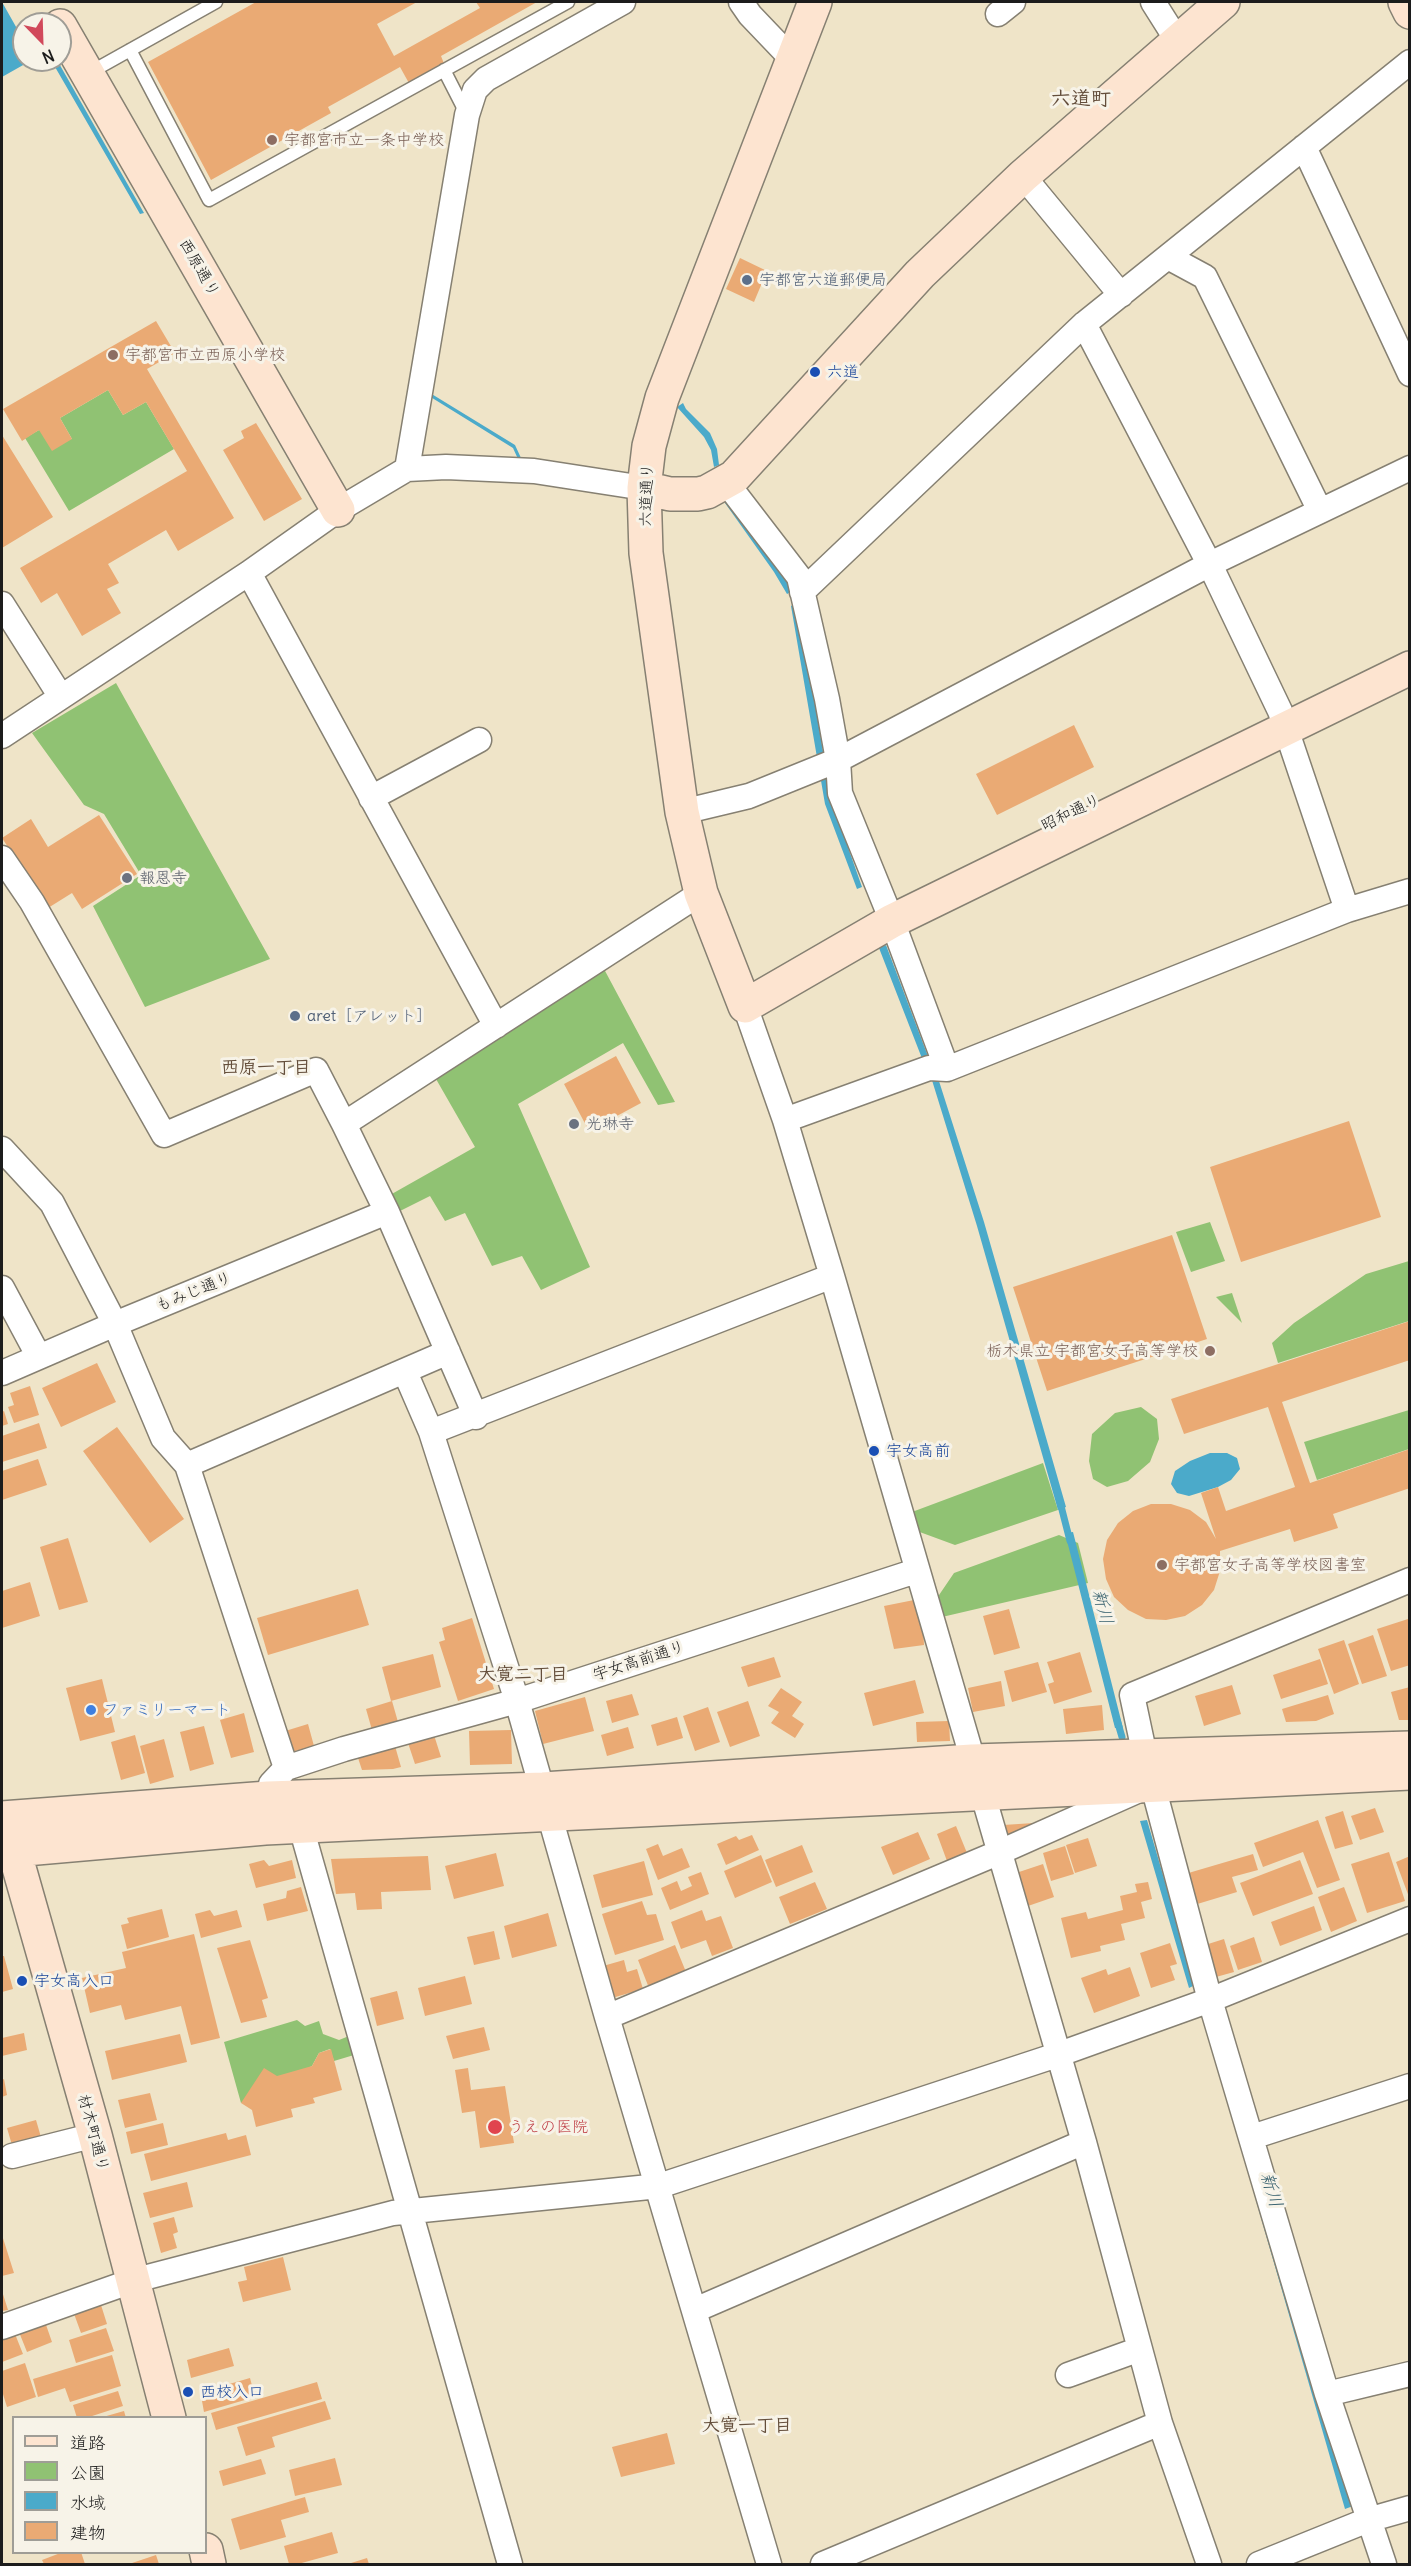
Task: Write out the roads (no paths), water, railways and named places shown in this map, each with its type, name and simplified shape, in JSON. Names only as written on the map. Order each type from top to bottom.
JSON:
[{"type":"street","points":[[407,469],[467,115],[475,90],[486,79],[623,2]]},
{"type":"street","points":[[741,2],[750,15],[792,59]]},
{"type":"street","name":"六道通り","points":[[741,996],[701,893],[682,812],[646,553],[644,488],[649,446],[662,398],[815,2]]},
{"type":"street","points":[[1153,2],[1177,40]]},
{"type":"street","points":[[2,736],[249,573],[338,510],[407,469],[446,467],[534,471],[687,495],[707,492],[726,482],[748,464],[835,365],[920,274],[1023,176],[1223,2]]},
{"type":"street","points":[[1405,2],[1410,12]]},
{"type":"street","name":"西原通り","points":[[72,47],[338,510]]},
{"type":"street","points":[[802,592],[1084,324],[1410,62]]},
{"type":"street","points":[[1304,147],[1410,374]]},
{"type":"street","points":[[1023,176],[1120,295]]},
{"type":"street","points":[[1168,257],[1205,277],[1320,511]]},
{"type":"street","points":[[1084,324],[1210,564],[1283,719],[1347,910]]},
{"type":"street","points":[[682,812],[749,796],[838,760],[1210,564],[1410,468]]},
{"type":"street","points":[[726,482],[799,577],[827,699],[838,760],[840,793],[947,1069]]},
{"type":"street","points":[[249,573],[496,1026]]},
{"type":"street","points":[[2,604],[61,697]]},
{"type":"street","name":"昭和通り","points":[[741,996],[888,912],[1283,719],[1410,648]]},
{"type":"street","name":"昭和通り","points":[[1283,719],[1410,668]]},
{"type":"street","points":[[371,798],[479,740]]},
{"type":"street","points":[[2,858],[32,902],[164,1135],[316,1070],[387,1212],[476,1417]]},
{"type":"street","points":[[785,1120],[929,1068],[947,1069],[1347,910],[1410,891]]},
{"type":"street","points":[[344,1124],[701,893]]},
{"type":"street","points":[[741,996],[785,1120],[832,1276],[1084,2142],[1160,2423],[1209,2565]]},
{"type":"street","points":[[2,1149],[52,1203],[115,1324],[163,1438],[187,1465],[286,1768],[271,1784],[266,1813]]},
{"type":"street","name":"もみじ通り","points":[[2,1373],[387,1212]]},
{"type":"street","points":[[431,1432],[476,1417],[832,1276]]},
{"type":"street","points":[[2,1288],[39,1358]]},
{"type":"street","points":[[187,1465],[448,1352]]},
{"type":"street","points":[[405,1372],[431,1432],[517,1701],[607,2017],[769,2565]]},
{"type":"street","name":"宇女高前通り","points":[[286,1768],[344,1749],[517,1701],[916,1571]]},
{"type":"street","points":[[1384,2565],[1327,2394],[1210,2000],[1149,1770],[1132,1695],[1410,1580]]},
{"type":"street","points":[[2,1815],[266,1813],[547,1802],[981,1794],[1149,1770],[1410,1748]]},
{"type":"street","points":[[8,1852],[266,1813],[301,1827],[972,1761],[1149,1770],[1410,1773]]},
{"type":"street","points":[[607,2017],[1000,1852],[1149,1770]]},
{"type":"street","name":"材木町通り","points":[[2,1815],[8,1852],[94,2135],[168,2416]]},
{"type":"street","points":[[301,1827],[510,2565]]},
{"type":"street","points":[[2,2327],[132,2281],[393,2213],[658,2186],[1057,2055],[1210,2000],[1410,1919]]},
{"type":"street","points":[[1252,2137],[1410,2086]]},
{"type":"street","points":[[12,2156],[94,2135]]},
{"type":"street","points":[[695,2310],[1084,2142]]},
{"type":"street","points":[[1068,2375],[1140,2349]]},
{"type":"street","points":[[1327,2394],[1410,2374]]},
{"type":"street","points":[[823,2565],[1160,2423]]},
{"type":"street","points":[[1259,2565],[1368,2520],[1410,2508]]},
{"type":"lane","points":[[87,73],[216,2]]},
{"type":"lane","points":[[130,50],[209,200],[568,2]]},
{"type":"lane","points":[[444,70],[467,115]]},
{"type":"water","points":[[2,2],[12,20],[12,71],[2,77]]},
{"type":"water","points":[[58,72],[64,72],[144,213],[140,214]]},
{"type":"water","points":[[430,393],[515,445],[521,458],[518,459],[513,448],[429,396]]},
{"type":"water","points":[[683,403],[710,433],[717,449],[719,465],[714,467],[711,450],[704,437],[677,407]]},
{"type":"water","points":[[731,498],[793,591],[787,594],[725,503]]},
{"type":"water","points":[[798,602],[831,799],[862,887],[857,889],[825,804],[791,606]]},
{"type":"water","points":[[886,945],[929,1059],[923,1061],[879,948]]},
{"type":"water","points":[[931,1077],[938,1078],[984,1222],[1066,1507],[1058,1510],[977,1226]]},
{"type":"water","points":[[1210,1453],[1227,1453],[1237,1458],[1240,1469],[1231,1480],[1218,1487],[1189,1496],[1177,1493],[1171,1484],[1175,1471],[1190,1461]]},
{"type":"water","points":[[1073,1532],[1123,1728],[1115,1728],[1065,1533]]},
{"type":"water","points":[[1147,1820],[1195,1985],[1189,1988],[1140,1821]]},
{"type":"water","points":[[1250,2157],[1353,2506],[1345,2509],[1244,2159]]},
{"type":"waterway","name":"新川","points":[[1060,1502],[1070,1541]]},
{"type":"waterway","name":"新川","points":[[1117,1720],[1122,1737]]},
{"type":"place","name":"宇都宮市立一条中学校","points":[[272,140]]},
{"type":"place","name":"宇都宮六道郵便局","points":[[747,280]]},
{"type":"place","name":"宇都宮市立西原小学校","points":[[113,355]]},
{"type":"place","name":"六道","points":[[815,372]]},
{"type":"place","name":"報恩寺","points":[[127,878]]},
{"type":"place","name":"aret［アレット］","points":[[295,1016]]},
{"type":"place","name":"光琳寺","points":[[574,1124]]},
{"type":"place","name":"栃木県立 宇都宮女子高等学校","points":[[1210,1351]]},
{"type":"place","name":"宇女高前","points":[[874,1451]]},
{"type":"place","name":"宇都宮女子高等学校図書室","points":[[1162,1565]]},
{"type":"place","name":"ファミリーマート","points":[[91,1710]]},
{"type":"place","name":"宇女高入口","points":[[22,1981]]},
{"type":"place","name":"うえの医院","points":[[495,2127]]},
{"type":"place","name":"西校入口","points":[[188,2392]]},
{"type":"district","name":"六道町","points":[[1081,99]]},
{"type":"district","name":"西原一丁目","points":[[266,1068]]},
{"type":"district","name":"大寛二丁目","points":[[523,1675]]},
{"type":"district","name":"大寛一丁目","points":[[747,2426]]}]
